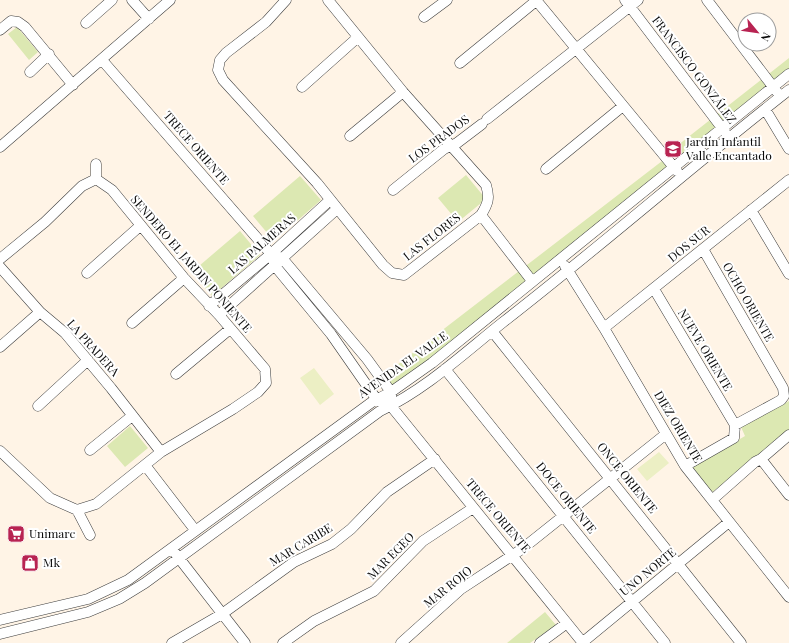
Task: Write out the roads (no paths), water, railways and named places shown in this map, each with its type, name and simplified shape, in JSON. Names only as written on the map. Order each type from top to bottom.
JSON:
[{"type":"street","points":[[86,23],[112,0]]},
{"type":"street","points":[[132,0],[149,19]]},
{"type":"street","points":[[0,146],[73,85],[170,0]]},
{"type":"street","name":"LAS FLORES","points":[[286,0],[266,22],[226,53],[220,60],[218,70],[223,80],[330,200],[383,265],[392,273],[404,275],[481,215],[488,204],[489,194],[486,184],[403,92],[357,38],[328,0]]},
{"type":"street","points":[[424,17],[447,0]]},
{"type":"street","points":[[460,63],[536,0],[681,176]]},
{"type":"street","points":[[707,0],[773,87],[785,93]]},
{"type":"street","name":"LOS PRADOS","points":[[392,190],[444,149],[451,146],[485,122],[631,2]]},
{"type":"street","name":"FRANCISCO GONZÁLEZ","points":[[631,2],[729,137]]},
{"type":"street","points":[[0,30],[11,21],[18,22],[25,27],[49,54],[73,85]]},
{"type":"street","points":[[302,87],[357,38]]},
{"type":"street","points":[[30,72],[49,54]]},
{"type":"street","name":"TRECE ORIENTE","points":[[102,60],[271,254],[367,359],[391,392]]},
{"type":"street","name":"AVENIDA EL VALLE","points":[[0,620],[88,599],[128,580],[195,530],[377,400],[432,363],[789,74]]},
{"type":"street","points":[[350,136],[403,92]]},
{"type":"street","name":"AVENIDA EL VALLE","points":[[0,634],[88,612],[119,599],[135,589],[380,411],[405,398],[445,369],[568,272],[681,176],[785,93]]},
{"type":"street","points":[[546,169],[623,106]]},
{"type":"street","points":[[765,109],[789,149]]},
{"type":"street","points":[[0,259],[45,222],[82,186],[96,179],[96,164]]},
{"type":"street","name":"SENDERO EL JARDIN PONIENTE","points":[[96,179],[112,190],[184,278],[219,315],[265,369],[266,383],[258,392],[233,409],[161,452]]},
{"type":"street","name":"DOS SUR","points":[[604,328],[789,180]]},
{"type":"street","name":"LAS PALMERAS","points":[[209,306],[271,254],[330,200]]},
{"type":"street","name":"LAS PALMERAS","points":[[219,315],[337,209]]},
{"type":"street","points":[[752,210],[789,274]]},
{"type":"street","points":[[481,215],[532,281]]},
{"type":"street","points":[[87,273],[140,226]]},
{"type":"street","name":"OCHO ORIENTE","points":[[703,249],[786,386]]},
{"type":"street","name":"DIEZ ORIENTE","points":[[560,259],[604,328],[685,466],[789,597]]},
{"type":"street","name":"TRECE ORIENTE","points":[[279,262],[377,400],[391,406],[583,643]]},
{"type":"street","name":"LA PRADERA","points":[[0,267],[40,312],[65,333],[161,452]]},
{"type":"street","points":[[132,323],[184,278]]},
{"type":"street","name":"NUEVE ORIENTE","points":[[654,289],[735,425]]},
{"type":"street","points":[[0,347],[40,312]]},
{"type":"street","points":[[176,374],[230,329]]},
{"type":"street","name":"ONCE ORIENTE","points":[[492,331],[611,478],[741,643]]},
{"type":"street","points":[[38,406],[88,360]]},
{"type":"street","name":"DOCE ORIENTE","points":[[445,369],[665,643]]},
{"type":"street","points":[[685,466],[734,438],[735,425],[781,400],[784,396],[786,386]]},
{"type":"street","points":[[391,392],[391,406]]},
{"type":"street","points":[[90,450],[132,416]]},
{"type":"street","name":"MAR ROJO","points":[[401,643],[461,590],[513,555],[666,434]]},
{"type":"street","points":[[712,500],[755,462],[761,459],[789,435]]},
{"type":"street","points":[[0,451],[50,498],[77,510],[90,535]]},
{"type":"street","points":[[77,510],[96,504],[161,452]]},
{"type":"street","name":"MAR CARIBE","points":[[172,643],[222,614],[294,562],[332,544],[351,529],[387,492],[435,459]]},
{"type":"street","points":[[761,459],[789,496]]},
{"type":"street","points":[[145,465],[195,530]]},
{"type":"street","name":"MAR EGEO","points":[[283,643],[314,621],[374,590],[423,541],[473,508]]},
{"type":"street","name":"UNO NORTE","points":[[583,643],[729,522]]},
{"type":"street","points":[[172,548],[245,643]]},
{"type":"street","points":[[128,580],[135,589]]},
{"type":"street","points":[[540,643],[567,623]]},
{"type":"place","name":"Jardín Infantil Valle Encantado","points":[[673,149]]},
{"type":"place","name":"Unimarc","points":[[16,534]]},
{"type":"place","name":"Mk","points":[[30,563]]}]
